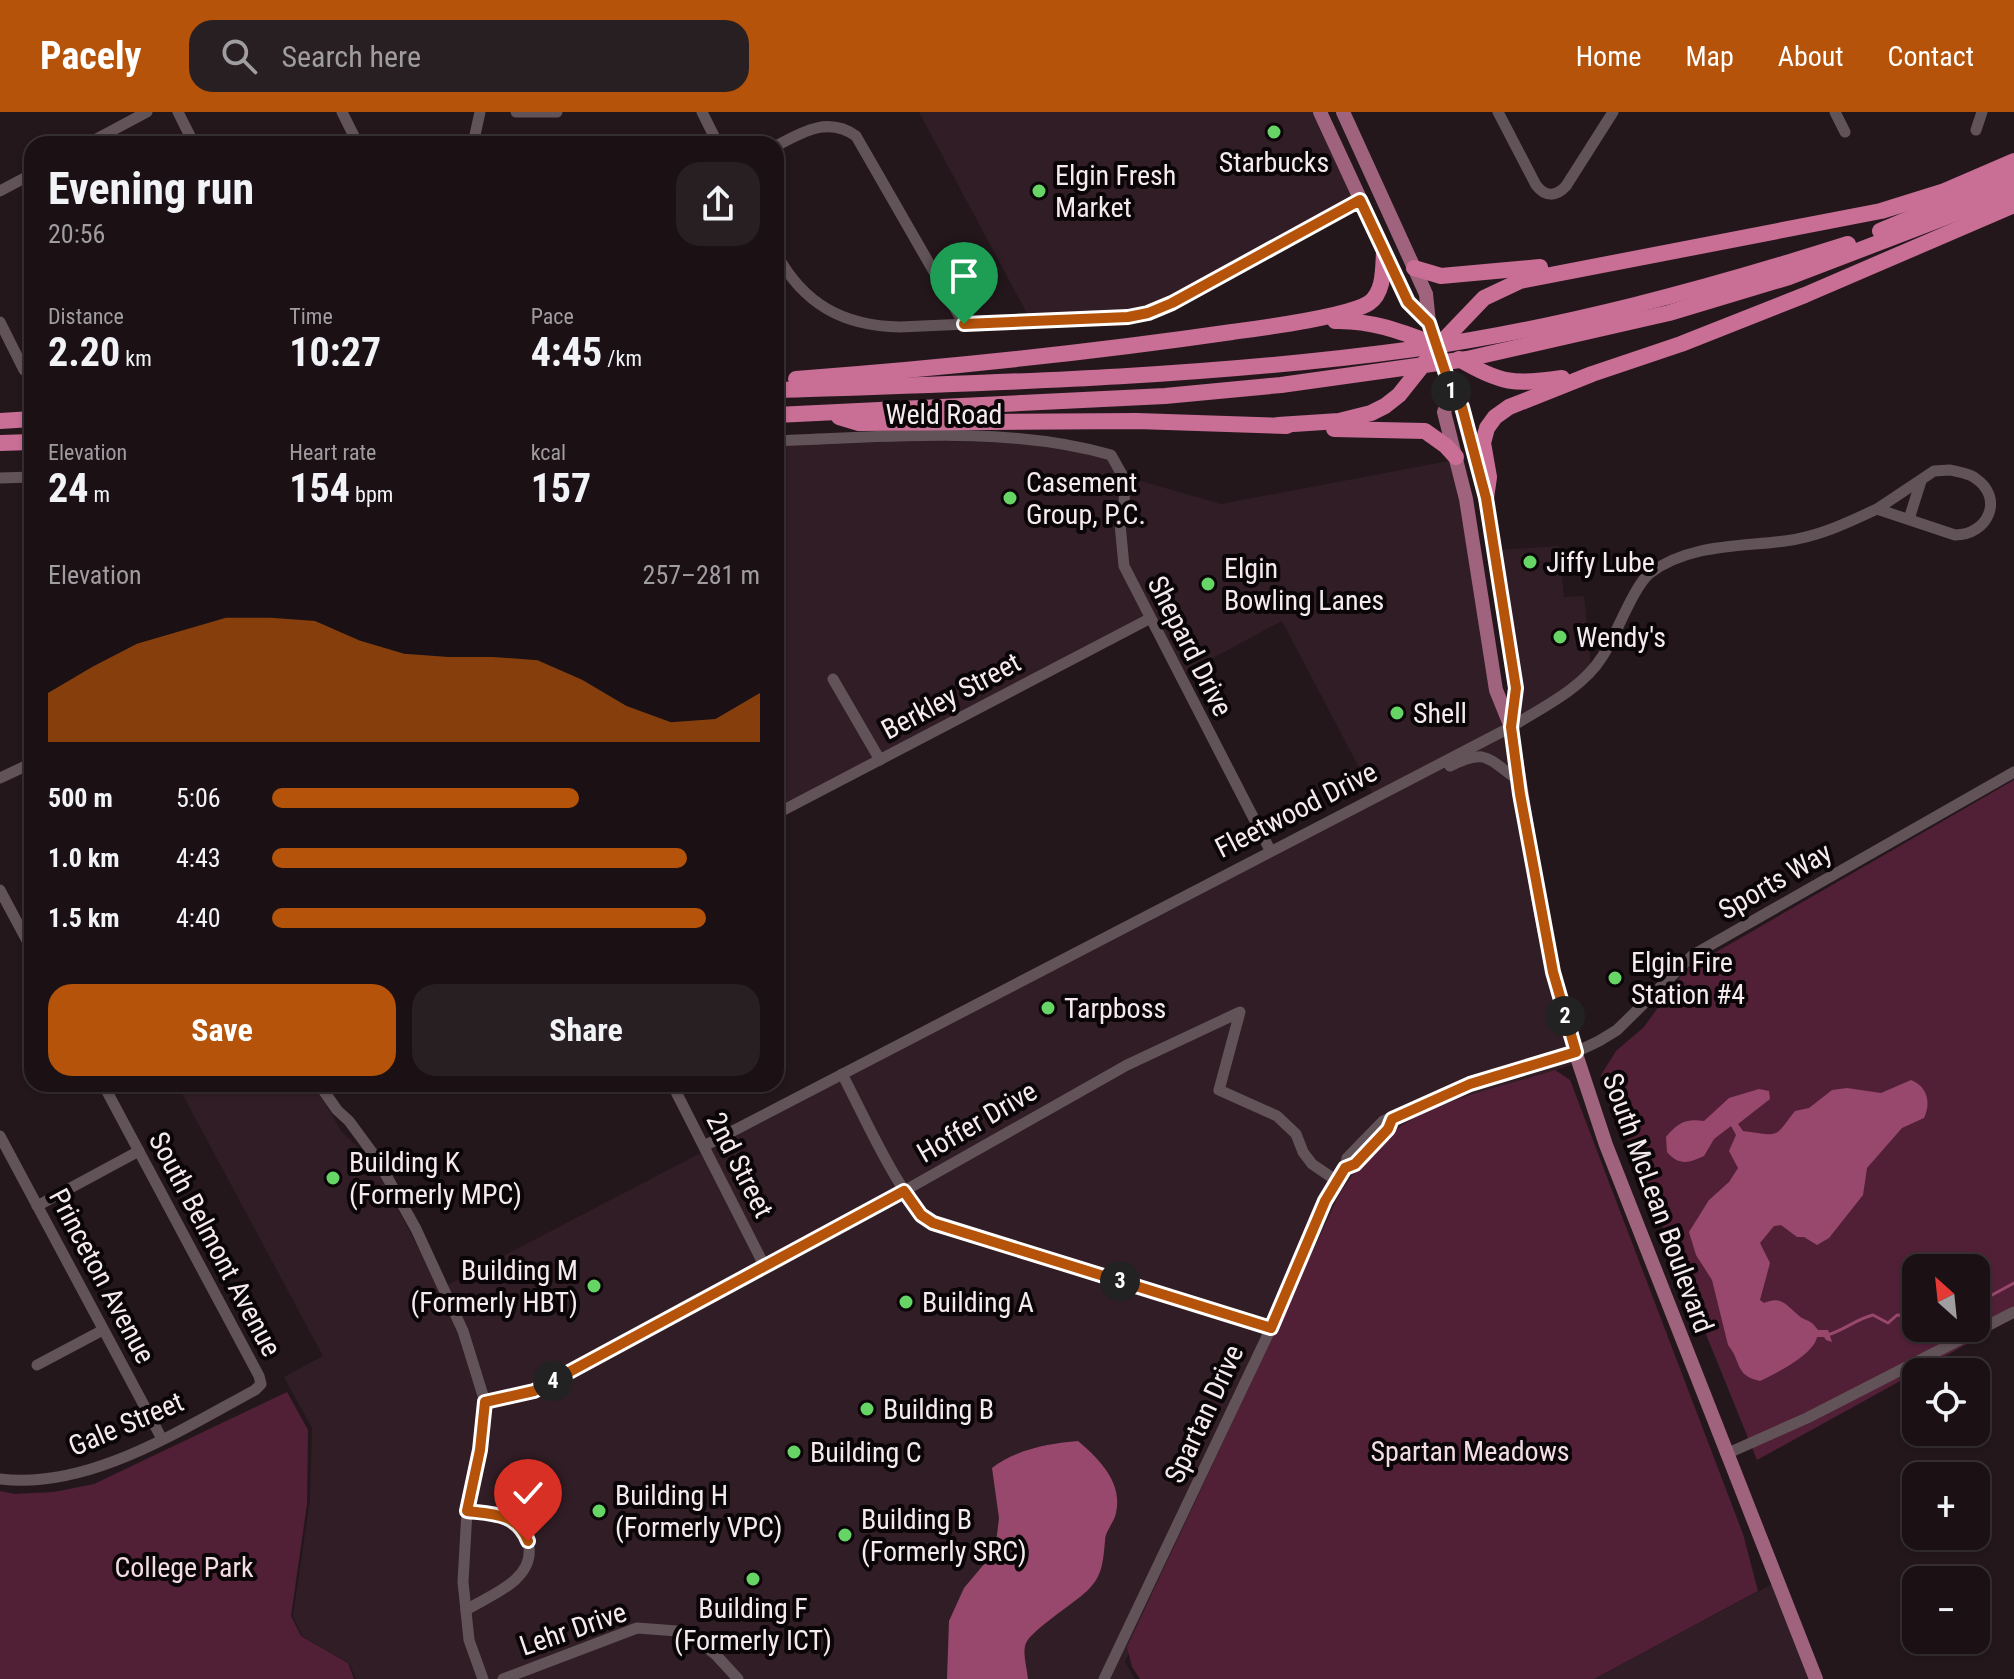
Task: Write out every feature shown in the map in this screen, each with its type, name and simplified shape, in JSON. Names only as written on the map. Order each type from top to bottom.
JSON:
[{"type":"highway","points":[[1278,425],[1339,421],[1371,413],[1399,395],[1438,346],[1484,298],[1520,281],[1881,211],[1942,192],[2014,161]]},
{"type":"highway","points":[[784,390],[1087,380],[1233,369],[1461,342],[1632,307],[1748,276],[1848,244],[2014,175]]},
{"type":"highway","points":[[784,415],[1165,396],[1281,385],[1467,359],[1669,313],[1789,277],[2014,191]]},
{"type":"highway","points":[[1486,498],[1489,477],[1483,443],[1487,428],[1495,417],[1509,407],[1592,374],[1695,339],[2014,205]]},
{"type":"highway","points":[[784,380],[1118,349],[1285,324],[1356,309],[1372,301],[1378,292],[1384,252]]},
{"type":"highway","points":[[1414,268],[1441,276],[1609,262]]},
{"type":"highway","points":[[1285,324],[1368,322],[1388,327],[1438,346],[1485,374],[1521,384],[1592,374]]},
{"type":"highway","points":[[826,413],[859,423],[1137,421],[1425,431],[1456,457]]},
{"type":"highway","points":[[0,421],[24,420]]},
{"type":"highway","points":[[0,443],[24,442]]},
{"type":"main road","name":"South McLean Boulevard","points":[[1320,112],[1408,302],[1429,323]]},
{"type":"main road","name":"South McLean Boulevard","points":[[1343,112],[1426,294],[1429,323],[1452,392],[1462,407],[1486,498],[1516,688],[1511,727]]},
{"type":"main road","name":"South McLean Boulevard","points":[[1452,392],[1444,412],[1466,499],[1496,690],[1511,727],[1553,972],[1606,1145],[1816,1679]]},
{"type":"street","points":[[102,136],[147,112]]},
{"type":"street","points":[[178,112],[190,136]]},
{"type":"street","points":[[342,112],[354,136]]},
{"type":"street","points":[[475,136],[480,112]]},
{"type":"street","points":[[516,112],[557,112]]},
{"type":"street","points":[[702,112],[714,136]]},
{"type":"street","points":[[1498,112],[1540,190],[1550,195],[1557,194],[1569,182],[1613,112]]},
{"type":"street","points":[[1835,112],[1845,132]]},
{"type":"street","points":[[1976,130],[1982,112]]},
{"type":"street","points":[[784,142],[815,128],[838,127],[850,132],[860,142],[964,324]]},
{"type":"street","points":[[0,191],[24,178]]},
{"type":"street","points":[[784,264],[814,302],[832,313],[872,325],[900,327],[1128,317],[1172,303],[1360,200]]},
{"type":"street","points":[[0,322],[24,370]]},
{"type":"street","name":"Weld Road","points":[[784,441],[892,436],[1001,437],[1074,444],[1111,455]]},
{"type":"street","name":"Shepard Drive","points":[[1111,455],[1125,480],[1120,524],[1124,566],[1270,850]]},
{"type":"street","points":[[1877,509],[1955,535],[1968,535],[1987,519],[1992,502],[1988,490],[1974,477],[1950,470],[1934,471],[1921,480],[1909,519]]},
{"type":"street","points":[[0,478],[24,477]]},
{"type":"street","name":"Fleetwood Drive","points":[[704,1146],[1511,727],[1570,689],[1601,660],[1647,575],[1678,556],[1736,545],[1787,541],[1836,528],[1877,509],[1921,480]]},
{"type":"street","name":"Berkley Street","points":[[784,810],[1149,619]]},
{"type":"street","points":[[833,679],[880,760]]},
{"type":"street","points":[[1431,768],[1440,771],[1477,755],[1487,757],[1518,780]]},
{"type":"street","points":[[0,778],[24,767]]},
{"type":"street","name":"Sports Way","points":[[1576,1052],[1617,1030],[1693,955],[2014,772]]},
{"type":"street","points":[[0,890],[24,934]]},
{"type":"street","name":"Hoffer Drive","points":[[485,1402],[534,1391],[904,1191],[1127,1065],[1240,1012],[1219,1090],[1277,1116],[1296,1134],[1312,1164],[1337,1181]]},
{"type":"street","name":"Spartan Drive","points":[[1104,1679],[1271,1328],[1315,1223],[1345,1168],[1347,1158],[1383,1121],[1470,1084],[1576,1052]]},
{"type":"street","points":[[842,1074],[904,1191],[921,1215],[933,1223],[1271,1328]]},
{"type":"street","name":"South Belmont Avenue","points":[[107,1092],[261,1384]]},
{"type":"street","points":[[325,1092],[376,1157],[416,1229],[463,1331],[485,1402],[480,1450],[467,1511],[463,1582],[469,1640],[483,1679]]},
{"type":"street","name":"2nd Street","points":[[676,1092],[765,1267]]},
{"type":"street","name":"Princeton Avenue","points":[[0,1136],[162,1439]]},
{"type":"street","points":[[37,1206],[139,1151]]},
{"type":"street","points":[[1726,1454],[1848,1397],[2014,1312]]},
{"type":"street","points":[[37,1365],[103,1330]]},
{"type":"street","name":"Gale Street","points":[[0,1479],[39,1480],[88,1470],[162,1439],[261,1384]]},
{"type":"street","points":[[466,1610],[518,1579],[526,1568],[529,1555],[525,1535],[513,1520],[507,1516],[467,1511]]},
{"type":"street","name":"Lehr Drive","points":[[503,1679],[637,1628],[677,1631],[698,1641],[738,1679]]},
{"type":"shaded area","points":[[919,112],[1317,112],[1357,199],[1174,300],[1136,313],[1030,319]]},
{"type":"shaded area","points":[[891,440],[1038,443],[1108,457],[1122,481],[1117,526],[1146,618],[784,808],[784,444]]},
{"type":"shaded area","points":[[1454,460],[1508,726],[1374,796],[1282,621],[1181,675],[1131,577],[1122,544],[1127,477],[1221,504]]},
{"type":"shaded area","points":[[1559,546],[1564,597],[1584,596],[1591,666],[1568,688],[1514,723],[1498,550]]},
{"type":"shaded area","points":[[1509,731],[1574,1064],[1456,1102],[1202,1501],[1125,1662],[1135,1679],[356,1679],[349,1663],[302,1636],[293,1616],[310,1500],[312,1428],[284,1377],[323,1356],[181,1092],[319,1092],[341,1131],[373,1162],[440,1289]]},
{"type":"shaded area","points":[[1911,1080],[1921,1087],[1926,1096],[1924,1118],[1902,1128],[1867,1168],[1863,1195],[1829,1238],[1817,1245],[1804,1237],[1797,1237],[1781,1225],[1774,1226],[1760,1243],[1770,1263],[1760,1300],[1764,1303],[1782,1302],[1818,1330],[1828,1330],[1832,1342],[1817,1337],[1809,1350],[1794,1362],[1760,1381],[1746,1375],[1728,1345],[1712,1280],[1696,1255],[1689,1232],[1709,1200],[1729,1182],[1738,1168],[1729,1151],[1736,1135],[1731,1126],[1714,1139],[1704,1156],[1684,1162],[1667,1152],[1666,1137],[1682,1123],[1704,1121],[1729,1098],[1759,1089],[1769,1091],[1770,1099],[1738,1124],[1743,1131],[1770,1134],[1779,1131],[1795,1111],[1809,1108],[1832,1090],[1847,1088],[1881,1093]]},
{"type":"shaded area","points":[[1078,1441],[1108,1472],[1116,1491],[1116,1513],[1105,1537],[1103,1562],[1096,1580],[1026,1643],[1028,1679],[947,1679],[949,1621],[964,1588],[995,1551],[999,1518],[992,1468],[1011,1456],[1033,1448]]},
{"type":"shaded area","points":[[1774,1583],[1815,1679],[1594,1679]]},
{"type":"green space","points":[[2014,780],[2014,1318],[1990,1331],[1990,1254],[1902,1254],[1902,1342],[1971,1342],[1942,1358],[1902,1358],[1902,1380],[1757,1460],[1601,1075],[1616,1051],[1644,1027],[1685,970]]},
{"type":"green space","name":"Spartan Meadows","points":[[1555,1070],[1570,1080],[1743,1534],[1758,1591],[1594,1679],[1140,1679],[1132,1667],[1127,1647],[1340,1193],[1379,1144],[1417,1117],[1462,1098]]},
{"type":"green space","name":"College Park","points":[[287,1392],[308,1430],[307,1504],[291,1616],[301,1636],[348,1663],[354,1679],[0,1679],[0,1491],[15,1494],[54,1492],[94,1484]]},
{"type":"waterway","points":[[1990,1295],[2014,1283]]},
{"type":"waterway","points":[[1827,1335],[1873,1315],[1888,1323],[1897,1315],[1902,1316]]},
{"type":"place","name":"Starbucks","points":[[1274,132]]},
{"type":"place","name":"Elgin Fresh Market","points":[[1039,191]]},
{"type":"place","name":"Casement Group, P.C.","points":[[1010,498]]},
{"type":"place","name":"Jiffy Lube","points":[[1530,562]]},
{"type":"place","name":"Elgin Bowling Lanes","points":[[1208,584]]},
{"type":"place","name":"Wendy's","points":[[1560,637]]},
{"type":"place","name":"Shell","points":[[1397,713]]},
{"type":"place","name":"Elgin Fire Station #4","points":[[1615,978]]},
{"type":"place","name":"Tarpboss","points":[[1048,1008]]},
{"type":"place","name":"Building K (Formerly MPC)","points":[[333,1178]]},
{"type":"place","name":"Building M (Formerly HBT)","points":[[594,1286]]},
{"type":"place","name":"Building A","points":[[906,1302]]},
{"type":"place","name":"Building B","points":[[867,1409]]},
{"type":"place","name":"Building C","points":[[794,1452]]},
{"type":"place","name":"Building H (Formerly VPC)","points":[[599,1511]]},
{"type":"place","name":"Building B (Formerly SRC)","points":[[845,1535]]},
{"type":"place","name":"Building F (Formerly ICT)","points":[[753,1579]]},
{"type":"route","points":[[528,1541],[518,1524],[507,1516],[467,1511],[480,1450],[485,1402],[534,1391],[904,1191],[921,1215],[933,1223],[1271,1328],[1325,1201],[1345,1168],[1355,1164],[1388,1129],[1392,1119],[1470,1084],[1576,1052],[1553,972],[1520,794],[1511,727],[1516,688],[1486,498],[1462,407],[1452,392],[1429,323],[1408,302],[1360,200],[1172,303],[1148,313],[1128,317],[964,324]]}]
